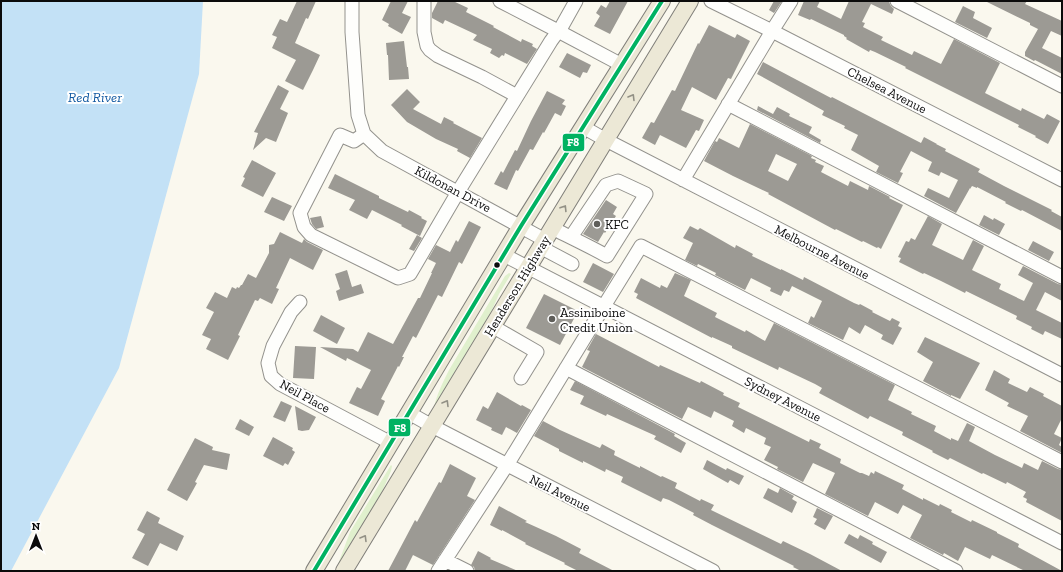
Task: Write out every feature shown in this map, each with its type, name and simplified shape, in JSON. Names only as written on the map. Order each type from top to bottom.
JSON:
[{"type":"main road","name":"Henderson Highway","points":[[314,571],[521,226],[662,1]]},
{"type":"main road","name":"Henderson Highway","points":[[344,571],[690,1]]},
{"type":"main road","points":[[391,443],[413,457]]},
{"type":"street","name":"Kildonan Drive","points":[[352,1],[352,32],[358,115],[364,134],[382,151],[546,238]]},
{"type":"street","points":[[424,1],[424,32],[427,46],[430,50],[438,56],[517,96]]},
{"type":"street","points":[[500,1],[622,66]]},
{"type":"street","points":[[364,134],[354,141],[340,135],[300,213],[304,227],[310,235],[398,278],[410,274],[458,192],[576,1]]},
{"type":"street","name":"Chelsea Avenue","points":[[711,1],[1062,180]]},
{"type":"street","points":[[683,180],[791,1]]},
{"type":"street","points":[[897,1],[1062,86]]},
{"type":"street","points":[[728,104],[1062,277]]},
{"type":"street","name":"Melbourne Avenue","points":[[583,127],[1062,375]]},
{"type":"street","points":[[546,238],[571,238],[607,256],[646,194],[618,181],[606,185],[571,238]]},
{"type":"street","points":[[546,238],[572,264]]},
{"type":"street","points":[[438,571],[507,465],[641,246],[1062,462]]},
{"type":"street","name":"Sydney Avenue","points":[[504,255],[1062,543]]},
{"type":"street","name":"Neil Place","points":[[300,302],[290,312],[273,346],[268,363],[271,376],[280,384],[391,443]]},
{"type":"street","points":[[492,326],[537,352],[521,378]]},
{"type":"street","points":[[566,368],[956,571]]},
{"type":"street","name":"Neil Avenue","points":[[409,413],[713,571]]},
{"type":"street","points":[[445,560],[467,571]]},
{"type":"green space","points":[[509,273],[511,274],[499,294],[485,326],[434,408],[438,393],[449,370],[505,276]]},
{"type":"green space","points":[[391,465],[391,471],[376,506],[337,567],[350,532]]},
{"type":"water","name":"Red River","points":[[1,1],[203,1],[199,74],[119,368],[11,571],[1,571]]},
{"type":"building","points":[[297,1],[316,1],[308,19],[306,18],[295,43],[320,55],[303,90],[285,81],[296,60],[272,48],[277,37],[272,35],[280,19],[287,22]]},
{"type":"building","points":[[391,1],[408,1],[402,13],[411,17],[402,34],[388,26],[389,24],[382,20]]},
{"type":"building","points":[[438,1],[453,1],[468,8],[466,12],[521,42],[522,39],[533,44],[532,46],[537,49],[527,64],[505,53],[504,56],[502,55],[499,58],[490,53],[492,49],[473,40],[477,35],[445,20],[443,24],[432,18],[432,13]]},
{"type":"building","points":[[610,1],[628,1],[610,34],[594,26],[600,16],[596,13],[601,5],[606,8]]},
{"type":"building","points":[[774,1],[782,1],[774,13],[769,10]]},
{"type":"building","points":[[804,1],[820,1],[817,7],[841,19],[849,1],[887,1],[894,9],[892,14],[871,4],[862,22],[865,23],[863,27],[883,37],[881,40],[912,55],[914,51],[941,64],[954,39],[1000,63],[985,93],[1021,111],[1022,108],[1044,119],[1047,114],[1060,121],[1048,144],[1018,127],[1019,125],[905,68],[906,67],[875,52],[870,50],[869,52],[846,39],[847,38],[844,35],[811,19],[810,20],[798,15]]},
{"type":"building","points":[[985,1],[1027,1],[1025,4],[1062,21],[1062,36],[1051,31],[1042,48],[1062,58],[1062,74],[1025,56],[1025,52],[1038,29],[1030,25],[1030,23]]},
{"type":"building","points":[[963,6],[975,12],[973,18],[992,28],[987,38],[955,22]]},
{"type":"building","points":[[709,25],[735,38],[737,34],[750,41],[731,79],[728,78],[716,100],[692,87],[681,110],[704,120],[699,131],[696,130],[686,148],[660,135],[655,145],[642,138],[651,122],[654,123],[672,90],[675,91],[698,43],[699,44]]},
{"type":"building","points":[[404,41],[409,79],[389,80],[386,43]]},
{"type":"building","points":[[567,53],[591,65],[587,73],[583,72],[580,78],[559,67]]},
{"type":"building","points":[[763,62],[921,143],[924,137],[946,149],[945,151],[980,169],[978,172],[1052,210],[1051,211],[1062,217],[1062,231],[1022,210],[1021,211],[1005,203],[1006,202],[977,187],[972,186],[956,213],[924,196],[928,188],[949,198],[958,180],[941,172],[939,176],[928,171],[932,162],[911,151],[900,172],[903,173],[898,183],[876,172],[879,166],[851,150],[858,135],[844,128],[845,126],[822,115],[824,111],[757,74]]},
{"type":"building","points":[[278,85],[289,91],[280,109],[288,113],[276,142],[266,138],[253,150],[258,133],[254,132]]},
{"type":"building","points":[[407,89],[420,102],[413,109],[441,124],[444,117],[482,138],[470,158],[457,151],[458,149],[436,139],[407,122],[391,105]]},
{"type":"building","points":[[547,91],[565,100],[562,104],[566,106],[561,116],[555,113],[533,150],[530,149],[518,171],[516,170],[507,190],[494,184],[501,171],[503,173],[515,150],[517,151]]},
{"type":"building","points":[[758,106],[773,114],[777,107],[790,114],[789,116],[812,127],[809,133],[821,140],[820,143],[757,110]]},
{"type":"building","points":[[750,124],[812,156],[811,158],[816,160],[815,162],[824,166],[821,172],[848,186],[850,181],[868,190],[869,186],[903,205],[881,249],[863,241],[862,242],[836,229],[835,230],[768,194],[769,193],[704,161],[715,141],[717,142],[719,138],[739,148]],"holes":[[[776,154],[797,164],[788,181],[768,171]]]},
{"type":"building","points":[[252,160],[276,173],[263,197],[241,186],[245,178],[243,177]]},
{"type":"building","points":[[335,174],[379,196],[379,198],[422,217],[421,218],[427,221],[420,236],[372,210],[367,219],[349,210],[355,200],[328,188]]},
{"type":"building","points":[[272,197],[292,206],[284,221],[264,212]]},
{"type":"building","name":"KFC","points":[[606,200],[617,207],[613,214],[616,216],[598,242],[583,234]]},
{"type":"building","points":[[984,215],[1005,224],[999,235],[979,225]]},
{"type":"building","points":[[321,216],[324,227],[316,229],[310,218]]},
{"type":"building","points":[[928,216],[942,224],[932,245],[963,260],[973,240],[984,246],[972,270],[1001,284],[999,289],[1024,301],[1033,283],[1018,275],[1023,266],[1062,285],[1062,301],[1045,292],[1036,310],[1062,323],[1062,339],[1045,331],[1043,335],[1031,329],[1032,327],[1016,319],[1017,316],[966,291],[965,293],[899,262],[901,258],[898,257],[906,241],[909,242],[911,238],[915,240]]},
{"type":"building","points":[[469,221],[481,227],[462,264],[459,262],[442,297],[438,295],[416,338],[413,336],[402,357],[404,357],[399,367],[398,366],[381,399],[385,401],[378,416],[349,403],[357,387],[361,389],[371,370],[347,358],[346,361],[320,347],[353,349],[358,352],[368,332],[393,344],[418,298],[420,298],[432,273],[436,263],[428,259],[436,245],[450,252],[456,240],[458,242]]},
{"type":"building","points":[[690,226],[698,230],[700,228],[735,248],[736,245],[753,254],[752,256],[803,280],[804,277],[854,303],[860,304],[890,321],[892,318],[900,322],[898,326],[902,328],[893,345],[881,339],[883,335],[865,325],[860,334],[849,327],[843,340],[808,323],[811,316],[814,318],[822,301],[792,286],[789,292],[784,290],[781,296],[770,291],[771,288],[751,278],[745,290],[715,275],[716,273],[698,264],[697,266],[685,260],[693,243],[683,238]]},
{"type":"building","points":[[280,232],[302,243],[304,239],[323,250],[313,270],[290,258],[276,288],[279,289],[272,304],[260,298],[258,301],[255,300],[228,360],[206,349],[211,339],[202,335],[214,312],[206,308],[215,292],[227,298],[232,287],[236,289],[237,287],[239,288],[248,274],[256,278],[269,253],[269,245],[274,244]]},
{"type":"building","points":[[417,235],[422,238],[414,251],[409,249]]},
{"type":"building","points":[[1033,241],[1054,252],[1049,261],[1028,250]]},
{"type":"building","points":[[593,263],[614,274],[603,292],[583,282]]},
{"type":"building","points":[[347,270],[352,287],[361,284],[364,293],[339,301],[336,291],[340,289],[335,274]]},
{"type":"building","points":[[675,273],[691,280],[684,296],[717,313],[715,317],[745,332],[746,330],[765,341],[774,323],[895,385],[888,400],[912,412],[911,414],[936,426],[934,431],[951,440],[951,438],[958,441],[967,423],[975,427],[969,441],[995,455],[1022,468],[1024,463],[1038,470],[1042,461],[1062,470],[1062,521],[1026,502],[1027,499],[1023,497],[1026,492],[1007,482],[1006,484],[983,473],[982,474],[950,458],[948,460],[902,435],[903,432],[870,416],[868,419],[819,393],[822,388],[815,384],[779,367],[778,370],[732,348],[732,346],[712,338],[636,298],[638,294],[634,292],[641,278],[660,288],[661,285],[667,288]]},
{"type":"building","name":"Assiniboine Credit Union","points":[[544,294],[578,311],[560,345],[526,328]]},
{"type":"building","points":[[321,315],[345,328],[337,344],[313,331]]},
{"type":"building","points":[[596,334],[659,367],[660,365],[700,383],[701,381],[724,393],[723,395],[740,403],[738,407],[809,442],[810,439],[821,444],[819,448],[841,459],[840,463],[869,476],[871,472],[874,474],[875,471],[904,485],[902,489],[923,500],[923,498],[939,506],[940,504],[952,510],[951,512],[971,522],[972,520],[997,532],[1019,544],[1018,547],[1062,571],[1025,571],[992,555],[990,559],[965,547],[958,561],[944,553],[943,555],[910,538],[922,515],[903,505],[898,514],[875,502],[868,516],[825,494],[835,473],[813,463],[803,482],[777,469],[778,467],[764,460],[771,447],[764,444],[766,438],[746,428],[744,433],[732,426],[734,421],[714,411],[711,418],[688,407],[682,419],[582,367],[590,351],[587,350]]},
{"type":"building","points":[[925,337],[980,363],[960,399],[951,396],[923,381],[933,362],[917,352]]},
{"type":"building","points":[[295,346],[316,347],[314,379],[293,378]]},
{"type":"building","points":[[994,370],[1010,379],[1008,383],[1027,392],[1030,387],[1062,406],[1062,418],[1054,434],[1062,438],[1059,445],[1062,447],[1062,453],[1020,431],[1028,416],[1007,406],[1009,403],[985,390]]},
{"type":"building","points":[[575,381],[675,434],[674,436],[686,443],[681,453],[654,439],[656,436],[607,414],[606,416],[580,404],[584,396],[570,390]]},
{"type":"building","points":[[497,392],[531,410],[517,433],[506,427],[502,435],[476,420],[483,406],[488,409]]},
{"type":"building","points":[[281,401],[292,406],[285,422],[273,417]]},
{"type":"building","points":[[295,406],[316,417],[309,430],[298,430]]},
{"type":"building","points":[[240,419],[254,427],[249,436],[235,429]]},
{"type":"building","points":[[543,421],[600,448],[602,444],[615,451],[614,455],[640,468],[640,466],[661,477],[662,476],[677,483],[675,488],[700,501],[701,499],[714,505],[711,510],[781,544],[783,541],[842,571],[801,571],[793,567],[794,566],[693,515],[694,513],[669,500],[663,498],[661,502],[621,482],[623,477],[606,469],[605,472],[559,451],[559,449],[534,436]]},
{"type":"building","points":[[273,437],[293,448],[292,450],[295,452],[288,465],[285,463],[283,466],[263,456]]},
{"type":"building","points":[[195,438],[213,447],[212,450],[230,454],[227,470],[204,465],[195,482],[197,483],[187,501],[167,490]]},
{"type":"building","points":[[707,460],[726,470],[727,468],[744,476],[739,485],[730,480],[728,483],[703,469]]},
{"type":"building","points":[[450,464],[476,478],[467,496],[475,500],[433,565],[413,555],[405,571],[388,571],[415,520],[417,522],[439,482],[441,483]]},
{"type":"building","points":[[768,488],[778,493],[780,488],[794,496],[792,499],[797,502],[792,513],[763,498]]},
{"type":"building","points":[[499,506],[527,521],[525,522],[581,549],[579,553],[614,571],[578,571],[490,525]]},
{"type":"building","points":[[817,508],[833,516],[825,530],[814,524],[817,519],[813,517]]},
{"type":"building","points":[[147,511],[160,518],[158,523],[184,536],[177,551],[160,543],[148,566],[132,558],[145,534],[137,530]]},
{"type":"building","points":[[849,534],[858,539],[860,535],[873,542],[872,544],[887,552],[881,563],[844,543]]},
{"type":"building","points":[[478,551],[491,558],[490,559],[518,571],[475,571],[474,567],[471,565]]},
{"type":"transit line","name":"F8","points":[[314,571],[521,226],[662,1]]},
{"type":"place","name":"KFC","points":[[597,224]]},
{"type":"place","name":"Assiniboine Credit Union","points":[[552,319]]}]
